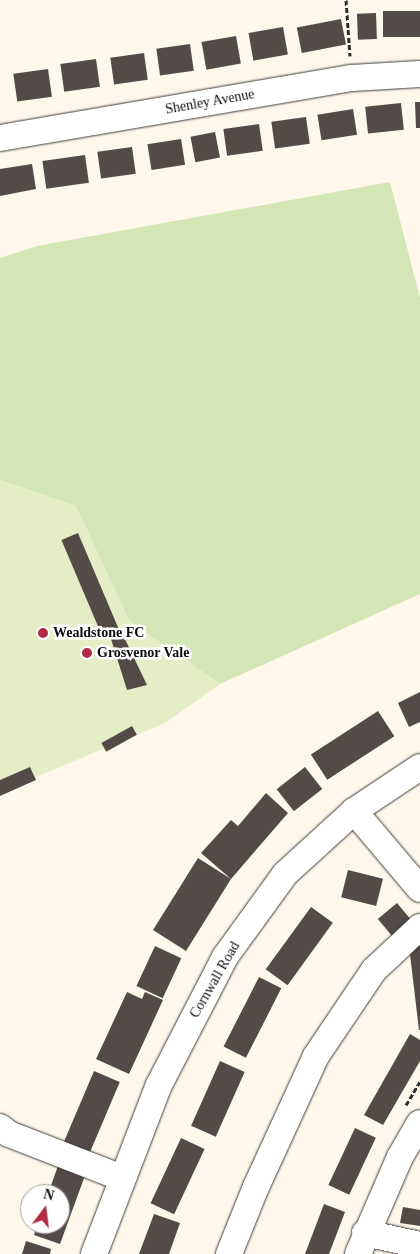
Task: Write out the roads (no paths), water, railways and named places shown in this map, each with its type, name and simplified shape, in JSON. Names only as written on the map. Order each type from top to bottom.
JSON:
[{"type":"street","name":"Shenley Avenue","points":[[0,138],[352,78],[420,74]]},
{"type":"street","name":"Cornwall Road","points":[[94,1254],[159,1084],[225,957],[285,874],[354,811],[420,767]]},
{"type":"street","points":[[354,811],[420,889]]},
{"type":"street","points":[[229,1254],[256,1187],[316,1056],[374,970],[420,927]]},
{"type":"street","points":[[420,1123],[362,1244],[420,1245]]},
{"type":"street","points":[[0,1127],[122,1178]]},
{"type":"place","name":"Wealdstone FC","points":[[43,633]]},
{"type":"place","name":"Grosvenor Vale","points":[[87,653]]}]
